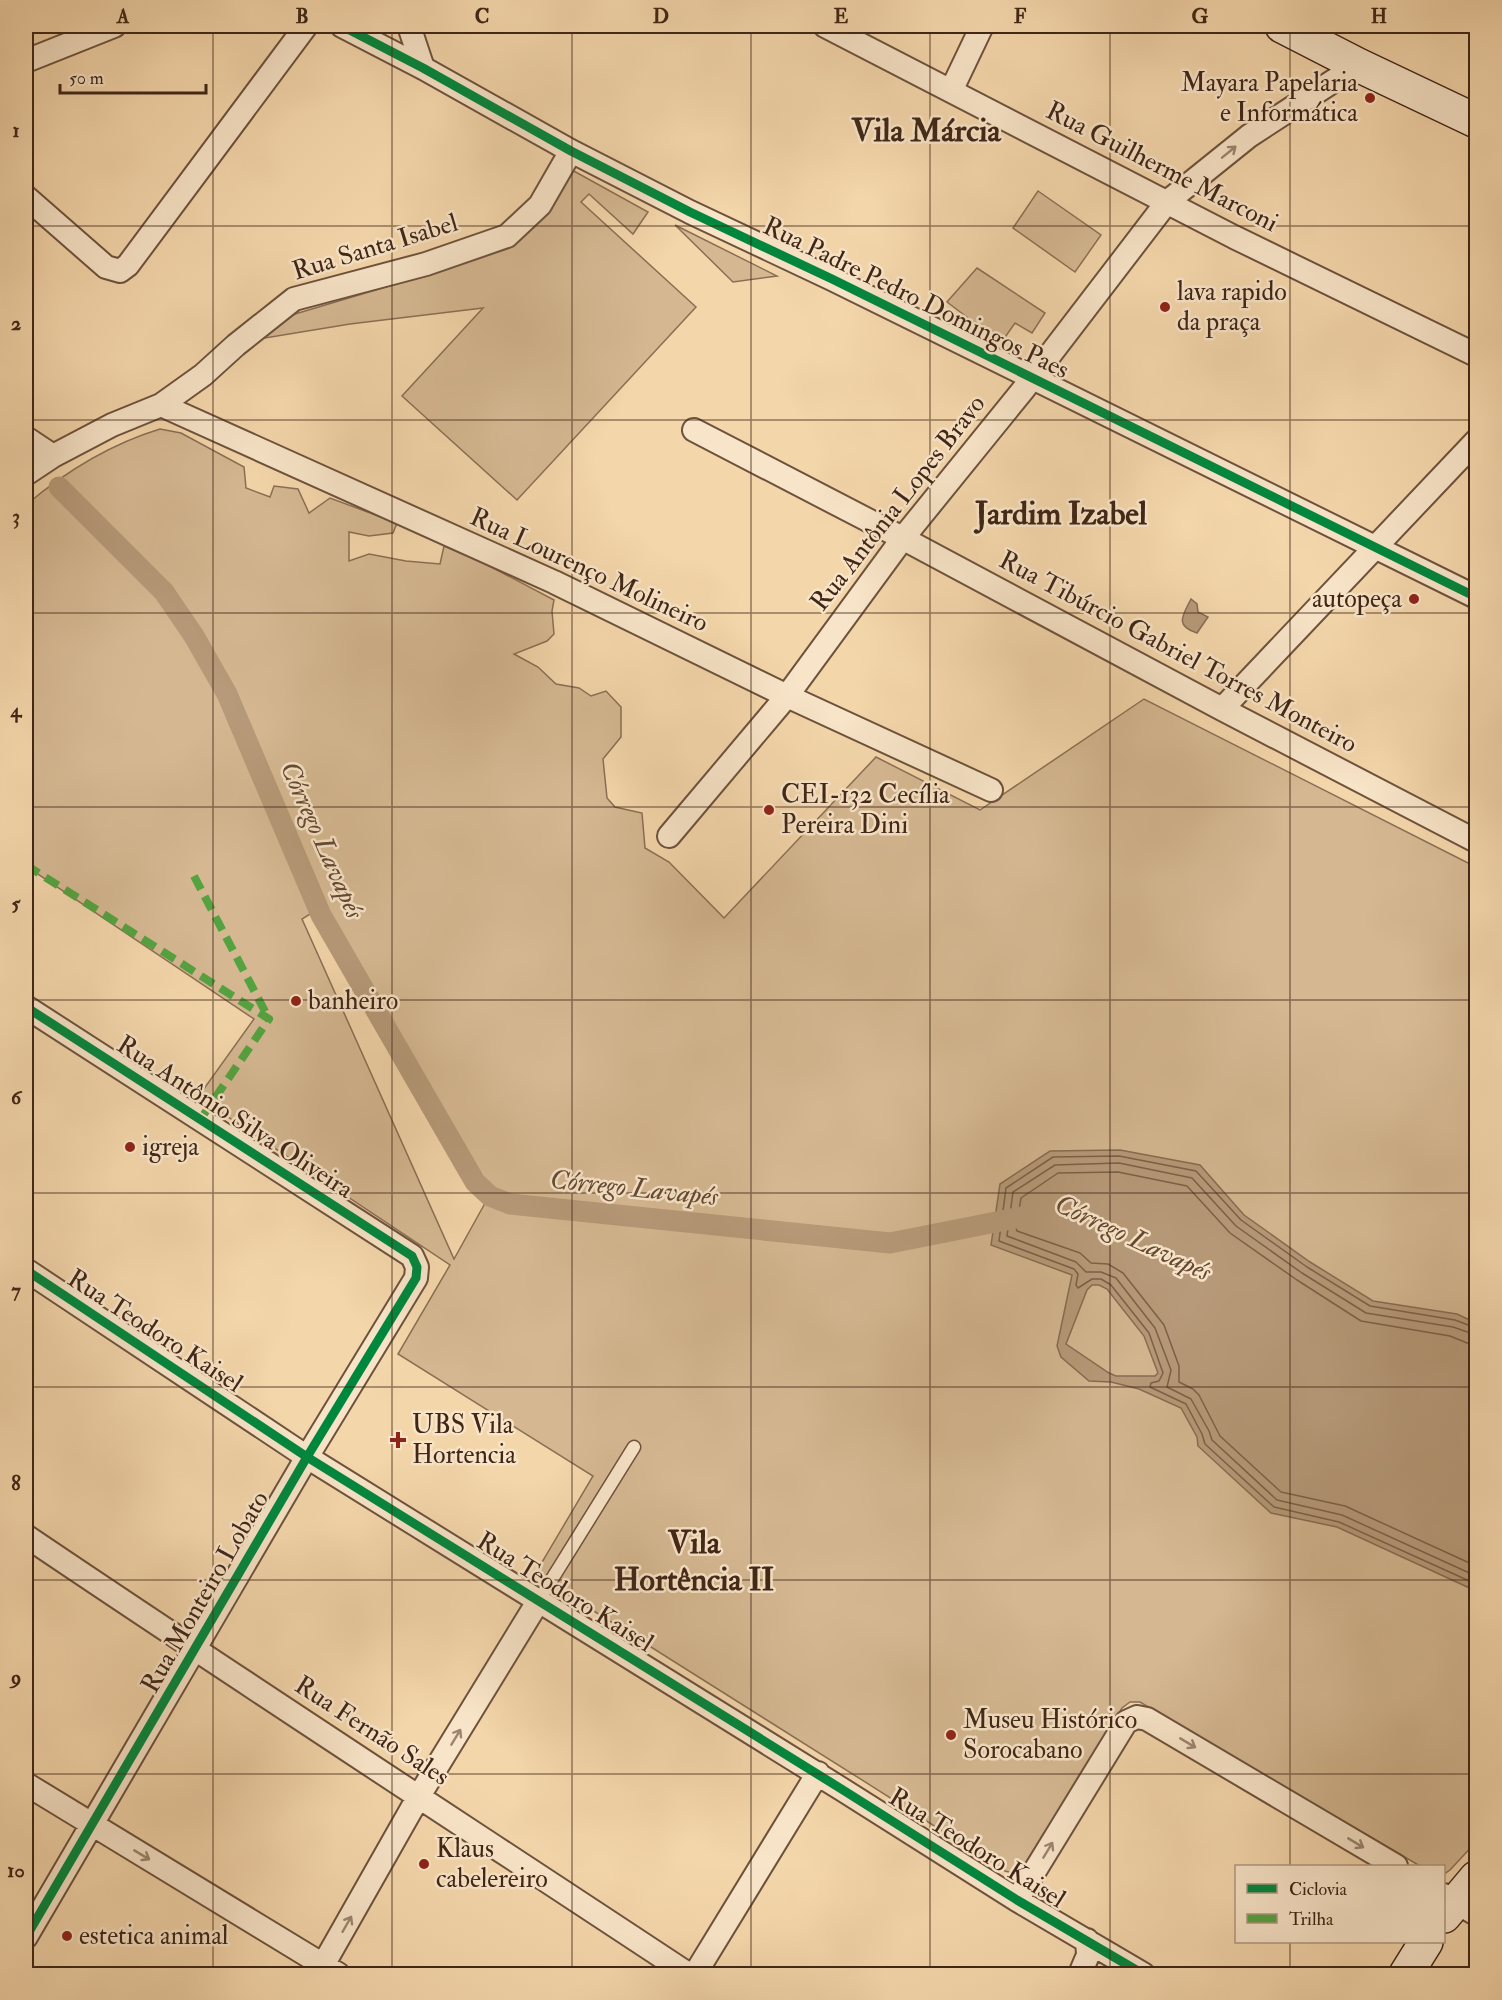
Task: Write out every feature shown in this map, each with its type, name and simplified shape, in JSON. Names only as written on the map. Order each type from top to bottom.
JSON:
[{"type":"main road","points":[[1282,26],[1476,121]]},
{"type":"main road","points":[[1406,1974],[1425,1943]]},
{"type":"street","points":[[26,61],[114,26]]},
{"type":"street","points":[[26,197],[106,267],[120,271],[128,265],[306,26]]},
{"type":"street","name":"Rua Padre Pedro Domingos Paes","points":[[342,26],[423,68],[571,151],[690,212],[832,279],[1476,597]]},
{"type":"street","points":[[409,26],[423,68]]},
{"type":"street","name":"Rua Guilherme Marconi","points":[[825,26],[1234,237],[1476,355]]},
{"type":"street","points":[[951,91],[982,26]]},
{"type":"street","name":"Rua Antônia Lopes Bravo","points":[[669,836],[787,696],[903,538],[1032,378],[1167,202],[1249,136],[1358,65]]},
{"type":"street","name":"Rua Santa Isabel","points":[[26,474],[112,425],[161,405],[203,375],[236,345],[294,299],[426,264],[507,237],[540,205],[571,151]]},
{"type":"street","name":"Rua Lourenço Molineiro","points":[[161,405],[554,582],[787,696],[992,790]]},
{"type":"street","name":"Rua Tibúrcio Gabriel Torres Monteiro","points":[[694,430],[1476,841]]},
{"type":"street","points":[[26,438],[50,459]]},
{"type":"street","points":[[1222,709],[1476,441]]},
{"type":"street","name":"Rua Antônio Silva Oliveira","points":[[26,1007],[412,1256],[417,1267]]},
{"type":"street","name":"Rua Monteiro Lobato","points":[[26,1937],[307,1457],[416,1278],[417,1267]]},
{"type":"street","name":"Rua Teodoro Kaisel","points":[[26,1270],[307,1457],[818,1773],[1017,1900],[1143,1974]]},
{"type":"street","name":"Rua Fernão Sales","points":[[26,1536],[195,1650],[688,1974]]},
{"type":"street","points":[[26,1784],[327,1971],[419,1796],[539,1600]]},
{"type":"street","points":[[1017,1900],[1126,1722],[1137,1717],[1147,1719],[1394,1865]]},
{"type":"street","points":[[695,1974],[818,1773]]},
{"type":"street","points":[[1080,1974],[1088,1955],[1087,1940]]},
{"type":"lane","points":[[539,1600],[634,1447]]},
{"type":"shaded area","points":[[572,170],[648,212],[633,234],[589,194],[581,202],[696,307],[517,500],[402,396],[483,308],[350,324],[259,339],[269,327],[295,314],[446,269],[512,238]]},
{"type":"shaded area","points":[[1038,191],[1101,235],[1075,272],[1013,228]]},
{"type":"shaded area","points":[[675,225],[777,276],[733,282]]},
{"type":"shaded area","points":[[977,268],[1045,313],[1032,333],[1015,323],[1001,343],[947,302]]},
{"type":"shaded area","points":[[160,429],[181,433],[244,467],[246,488],[270,497],[274,486],[298,489],[309,513],[330,498],[397,523],[393,533],[369,536],[349,532],[349,561],[369,554],[440,564],[444,546],[480,561],[554,600],[552,611],[554,634],[547,641],[514,654],[538,667],[556,684],[579,688],[591,696],[606,691],[621,707],[621,737],[603,759],[607,798],[615,807],[642,813],[645,848],[669,862],[724,918],[876,757],[980,810],[1144,699],[1476,867],[1476,1842],[1450,1870],[1445,1873],[1445,1865],[1418,1865],[1140,1702],[1130,1702],[1122,1708],[1022,1869],[1013,1873],[1005,1871],[535,1574],[593,1476],[398,1354],[450,1265],[198,1097],[254,1019],[26,866],[26,505],[73,470],[124,443]],"holes":[[[318,909],[475,1182],[489,1196],[454,1259],[302,919]]]},
{"type":"water","points":[[1191,599],[1197,604],[1198,612],[1208,617],[1197,633],[1185,627],[1182,619]]},
{"type":"water","points":[[1120,1150],[1200,1165],[1244,1215],[1310,1262],[1373,1301],[1457,1314],[1476,1323],[1476,1591],[1337,1527],[1271,1513],[1198,1446],[1197,1437],[1181,1408],[1139,1389],[1111,1382],[1089,1381],[1061,1357],[1057,1346],[1072,1275],[991,1245],[1000,1184],[1050,1151]],"holes":[[[1092,1285],[1099,1285],[1107,1289],[1144,1336],[1158,1373],[1155,1376],[1116,1376],[1066,1344],[1087,1290]]]},
{"type":"waterway","name":"Córrego Lavapés","points":[[59,487],[164,592],[194,636],[227,694],[321,915],[475,1182],[490,1196],[510,1204],[890,1243],[1021,1217]]},
{"type":"marked path","points":[[26,865],[269,1019],[200,1120]]},
{"type":"marked path","points":[[194,876],[269,1019]]},
{"type":"cycle path","points":[[342,26],[423,68],[571,151],[690,212],[832,279],[1476,597]]},
{"type":"cycle path","points":[[26,1007],[412,1256],[417,1267],[416,1278],[307,1457],[26,1937]]},
{"type":"cycle path","points":[[26,1270],[307,1457],[1017,1900],[1143,1974]]},
{"type":"place","name":"Mayara Papelaria e Informática","points":[[1370,98]]},
{"type":"place","name":"lava rapido da praça","points":[[1165,307]]},
{"type":"place","name":"autopeça","points":[[1414,599]]},
{"type":"place","name":"CEI-132 Cecília Pereira Dini","points":[[769,810]]},
{"type":"place","name":"banheiro","points":[[296,1001]]},
{"type":"place","name":"igreja","points":[[130,1147]]},
{"type":"place","name":"UBS Vila Hortencia","points":[[398,1440]]},
{"type":"place","name":"Museu Histórico Sorocabano","points":[[951,1735]]},
{"type":"place","name":"Klaus cabelereiro","points":[[424,1864]]},
{"type":"place","name":"estetica animal","points":[[67,1936]]},
{"type":"district","name":"Vila Márcia","points":[[926,131]]},
{"type":"district","name":"Jardim Izabel","points":[[1061,514]]},
{"type":"district","name":"Vila Hortência II","points":[[694,1562]]}]
